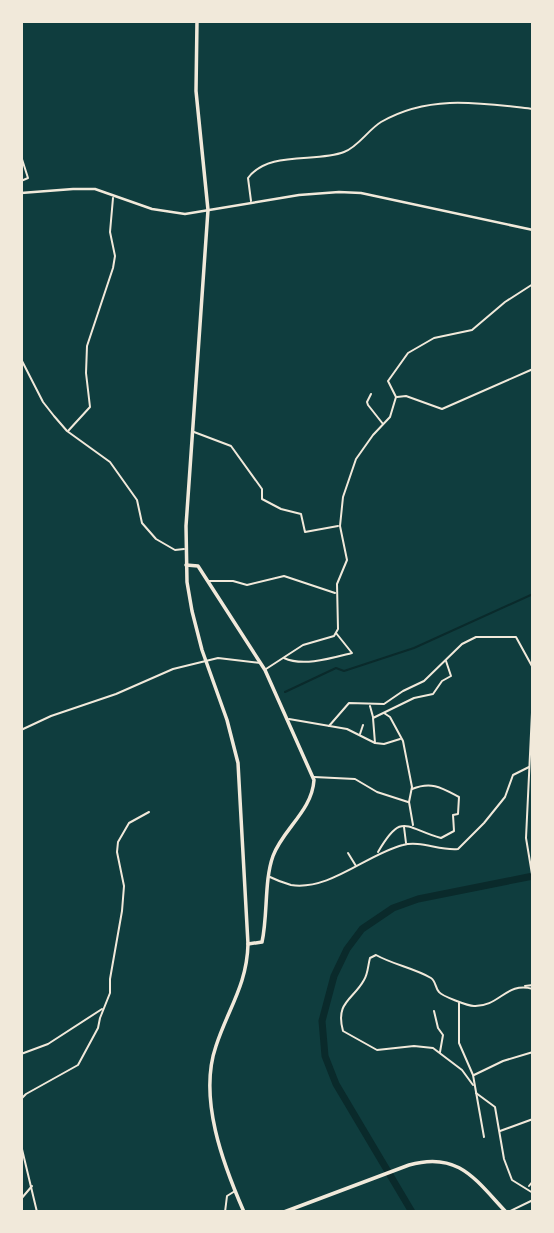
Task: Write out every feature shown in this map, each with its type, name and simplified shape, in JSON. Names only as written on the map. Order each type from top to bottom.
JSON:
[{"type":"main road","points":[[197,21],[196,91],[208,210],[186,565],[191,611],[236,750],[248,944],[247,968],[216,1046],[211,1070],[211,1099],[221,1157],[244,1212]]},
{"type":"main road","points":[[186,565],[198,566],[261,663],[314,777],[313,789],[302,812],[273,855],[262,942],[248,944]]},
{"type":"main road","points":[[284,1212],[430,1160],[453,1164],[473,1177],[507,1212]]},
{"type":"street","points":[[251,202],[248,178],[260,167],[306,156],[344,152],[379,123],[403,111],[454,101],[533,109]]},
{"type":"street","points":[[21,156],[28,178],[21,181]]},
{"type":"street","points":[[21,193],[95,189],[168,213],[185,214],[322,193],[361,193],[533,230]]},
{"type":"street","points":[[68,432],[90,407],[86,373],[87,346],[113,268],[115,256],[110,233],[113,196]]},
{"type":"street","points":[[265,670],[303,646],[330,637],[338,629],[337,584],[347,560],[340,526],[343,497],[352,466],[367,443],[390,417],[396,397],[388,381],[408,354],[434,338],[472,330],[505,302],[533,284]]},
{"type":"street","points":[[21,359],[43,402],[68,432],[110,462],[137,500],[142,523],[149,532],[175,550],[186,549]]},
{"type":"street","points":[[396,397],[406,396],[443,409],[533,369]]},
{"type":"street","points":[[371,394],[368,405],[384,425]]},
{"type":"street","points":[[193,432],[231,446],[262,489],[262,499],[281,509],[301,514],[305,532],[340,526]]},
{"type":"street","points":[[207,580],[233,581],[247,585],[284,576],[336,593]]},
{"type":"street","points":[[283,657],[291,661],[311,661],[352,653],[336,633]]},
{"type":"street","points":[[329,726],[349,703],[384,704],[419,684],[463,644],[476,637],[516,638],[533,668]]},
{"type":"street","points":[[21,730],[173,669],[225,658],[261,663]]},
{"type":"street","points":[[373,718],[414,698],[433,694],[442,681],[451,676],[446,660]]},
{"type":"street","points":[[533,692],[526,838],[533,880]]},
{"type":"street","points":[[370,705],[375,743]]},
{"type":"street","points":[[384,712],[390,717],[401,738],[412,789],[409,802],[414,826]]},
{"type":"street","points":[[288,719],[347,729],[375,743],[384,744],[401,738]]},
{"type":"street","points":[[360,735],[363,725]]},
{"type":"street","points":[[269,877],[291,885],[327,880],[356,867],[377,853],[406,844],[458,849],[505,797],[513,775],[529,767]]},
{"type":"street","points":[[314,777],[355,779],[373,790],[409,802]]},
{"type":"street","points":[[377,853],[391,830],[414,826],[441,838],[454,831],[453,815],[458,814],[459,797],[433,784],[423,784],[412,789]]},
{"type":"street","points":[[21,1100],[26,1094],[80,1062],[98,1028],[110,993],[122,911],[124,886],[117,852],[118,842],[129,823],[149,812]]},
{"type":"street","points":[[404,827],[406,844]]},
{"type":"street","points":[[348,853],[356,867]]},
{"type":"street","points":[[473,1085],[462,1070],[433,1048],[414,1046],[377,1050],[345,1034],[341,1027],[342,1009],[346,1000],[364,981],[369,960],[373,955],[411,968],[431,978],[438,991],[469,1006],[495,1002],[514,988],[533,985]]},
{"type":"street","points":[[524,987],[533,989]]},
{"type":"street","points":[[459,1002],[459,1043],[473,1075],[484,1138]]},
{"type":"street","points":[[21,1054],[48,1044],[103,1009]]},
{"type":"street","points":[[434,1011],[443,1035],[440,1054]]},
{"type":"street","points":[[473,1075],[503,1061],[533,1052]]},
{"type":"street","points":[[475,1092],[495,1107],[512,1180],[533,1192]]},
{"type":"street","points":[[499,1131],[533,1119]]},
{"type":"street","points":[[21,1145],[37,1212]]},
{"type":"street","points":[[528,1187],[533,1181]]},
{"type":"street","points":[[21,1199],[32,1186]]},
{"type":"street","points":[[225,1212],[226,1196],[235,1191]]},
{"type":"street","points":[[507,1212],[533,1200]]},
{"type":"waterway","points":[[285,692],[336,668],[344,671],[414,648],[533,594]]},
{"type":"waterway","points":[[412,1212],[336,1084],[325,1056],[322,1021],[334,976],[347,949],[362,929],[393,908],[418,899],[533,876]]}]
